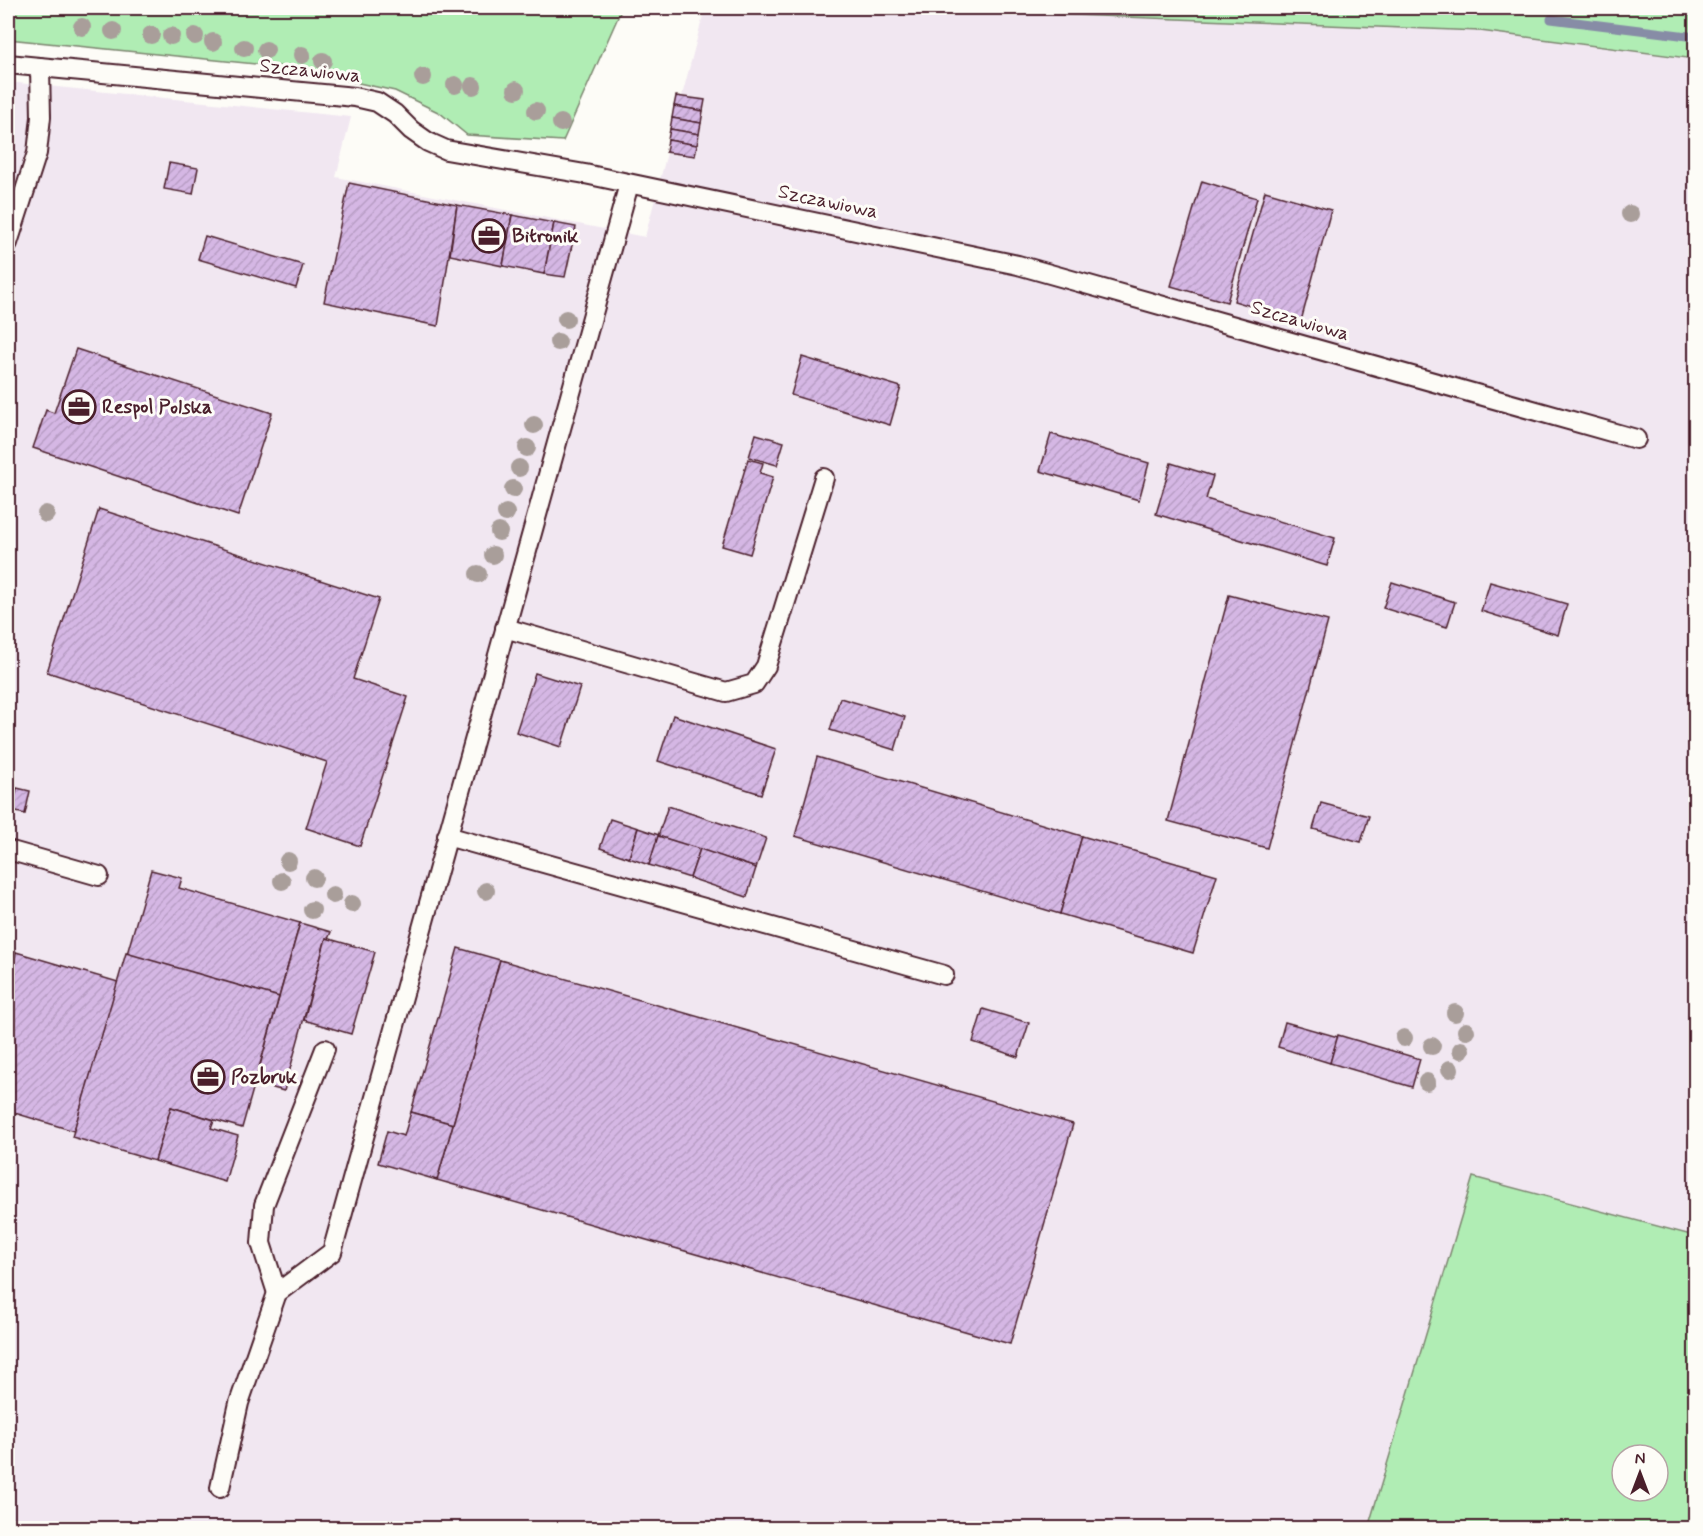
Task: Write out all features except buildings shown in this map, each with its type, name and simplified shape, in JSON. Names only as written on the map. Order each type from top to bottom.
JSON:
[{"type":"lane","name":"Szczawiowa","points":[[8,64],[355,97],[377,102],[395,114],[419,136],[446,150],[538,165],[1018,265],[1636,439]]},
{"type":"lane","points":[[8,243],[37,153],[41,117],[40,67]]},
{"type":"lane","points":[[220,1488],[239,1403],[277,1293],[332,1252],[628,184]]},
{"type":"lane","points":[[505,628],[726,693],[754,684],[766,666],[824,478]]},
{"type":"lane","points":[[447,836],[944,975]]},
{"type":"lane","points":[[8,850],[99,876]]},
{"type":"lane","points":[[277,1293],[261,1243],[264,1204],[325,1049]]},
{"type":"shaded area","points":[[705,8],[896,8],[1480,31],[1695,59],[1695,1236],[1473,1178],[1368,1528],[8,1528],[8,82],[351,117],[336,177],[645,237]]},
{"type":"green space","points":[[8,8],[622,8],[563,141],[467,135],[440,113],[395,91],[286,67],[8,39]]},
{"type":"green space","points":[[896,8],[1695,8],[1695,59],[1480,31]]},
{"type":"green space","points":[[1473,1177],[1695,1236],[1695,1528],[1368,1528]]},
{"type":"waterway","points":[[1551,19],[1696,37]]},
{"type":"place","name":"Bitronik","points":[[489,236]]},
{"type":"place","name":"Respol Polska","points":[[79,407]]},
{"type":"place","name":"Pozbruk","points":[[208,1077]]}]
